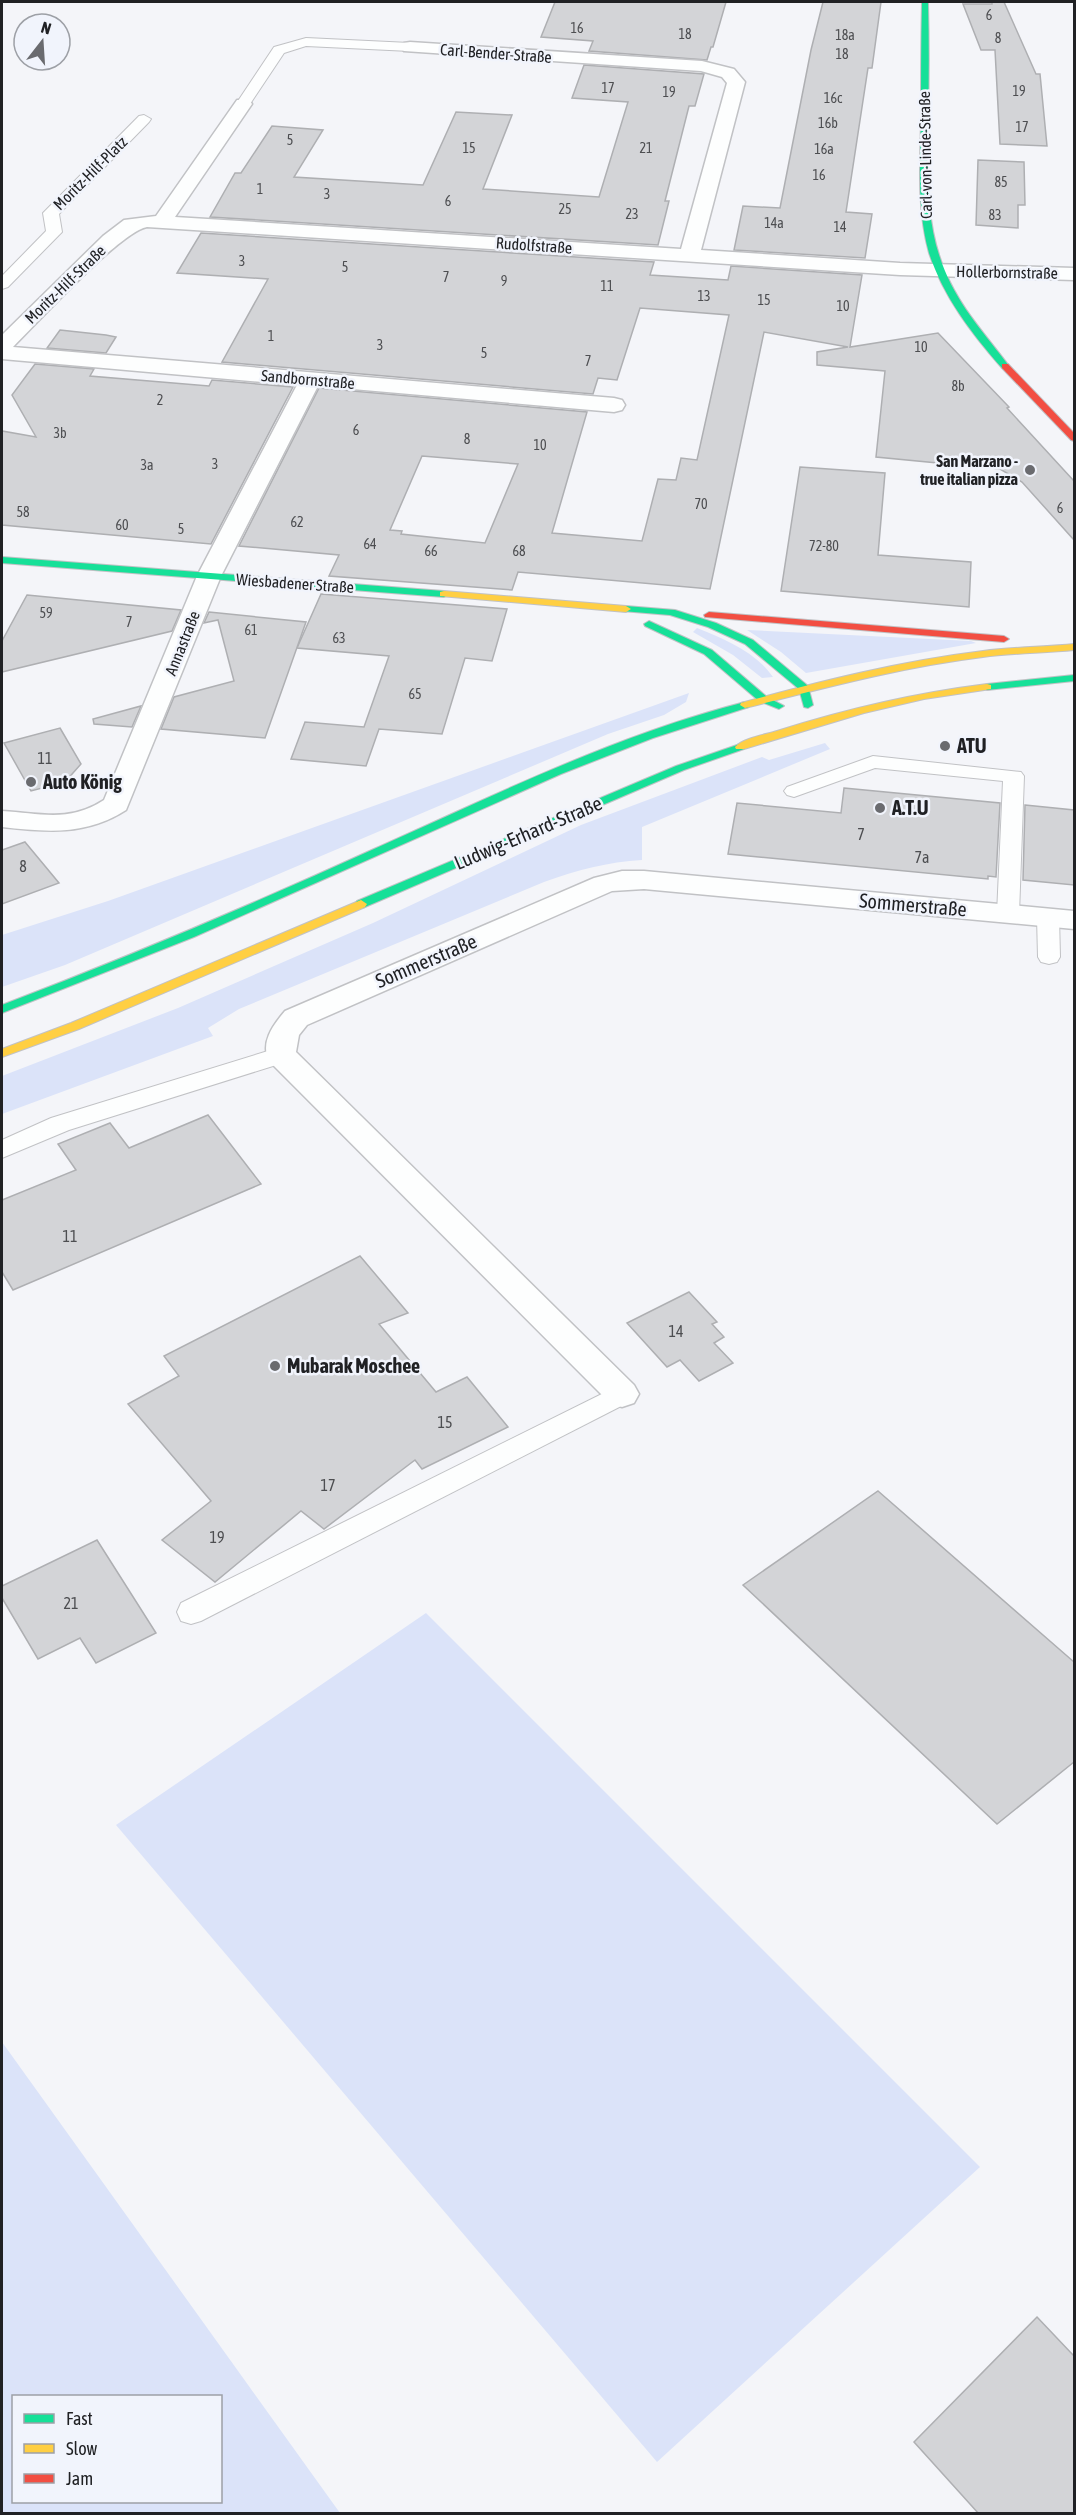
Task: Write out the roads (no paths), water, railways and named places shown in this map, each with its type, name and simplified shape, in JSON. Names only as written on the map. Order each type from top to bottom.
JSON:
[{"type":"street","name":"Carl-von-Linde-Straße","points":[[924,2],[925,223],[939,271],[962,313],[977,334],[1074,438]]},
{"type":"street","name":"Carl-Bender-Straße","points":[[410,47],[702,66],[728,73],[736,82],[689,256]]},
{"type":"street","name":"Carl-Bender-Straße","points":[[163,220],[243,104]]},
{"type":"street","name":"Rudolfstraße","points":[[131,224],[163,220],[939,271]]},
{"type":"street","name":"Moritz-Hilf-Straße","points":[[2,346],[110,240],[131,224]]},
{"type":"street","name":"Hollerbornstraße","points":[[939,271],[1074,274]]},
{"type":"street","name":"Sandbornstraße","points":[[2,353],[614,405]]},
{"type":"street","name":"Annastraße","points":[[2,819],[69,824],[100,816],[116,804],[209,576],[311,380]]},
{"type":"street","name":"Wiesbadener Straße","points":[[2,560],[671,612],[712,625],[749,642],[804,688]]},
{"type":"street","name":"Wiesbadener Straße","points":[[589,606],[632,617],[672,633],[708,652],[763,699],[812,722]]},
{"type":"street","points":[[671,612],[1074,646]]},
{"type":"street","points":[[2,1009],[54,990],[349,865],[516,789],[643,737],[763,699],[874,672],[986,654],[1074,646]]},
{"type":"street","name":"Ludwig-Erhard-Straße","points":[[2,1053],[75,1026],[680,768],[812,722],[888,704],[966,689],[1074,678]]},
{"type":"street","points":[[804,688],[812,722]]},
{"type":"street","name":"Sommerstraße","points":[[281,1055],[279,1042],[286,1029],[296,1018],[604,884],[622,880],[1061,919]]},
{"type":"street","points":[[281,1055],[622,1394]]},
{"type":"lane","name":"Carl-Bender-Straße","points":[[243,104],[279,51],[290,45],[306,42],[410,47]]},
{"type":"lane","name":"Moritz-Hilf-Platz","points":[[2,284],[54,232],[51,213],[144,119]]},
{"type":"lane","points":[[794,791],[873,762],[1014,776],[1008,914]]},
{"type":"lane","points":[[1048,957],[1061,919]]},
{"type":"lane","points":[[2,1150],[60,1124],[281,1055]]},
{"type":"lane","points":[[191,1612],[622,1394]]},
{"type":"place","name":"San Marzano - true italian pizza","points":[[1030,470]]},
{"type":"place","name":"ATU","points":[[945,746]]},
{"type":"place","name":"Auto König","points":[[31,782]]},
{"type":"place","name":"A.T.U","points":[[880,808]]},
{"type":"place","name":"Mubarak Moschee","points":[[275,1366]]}]
